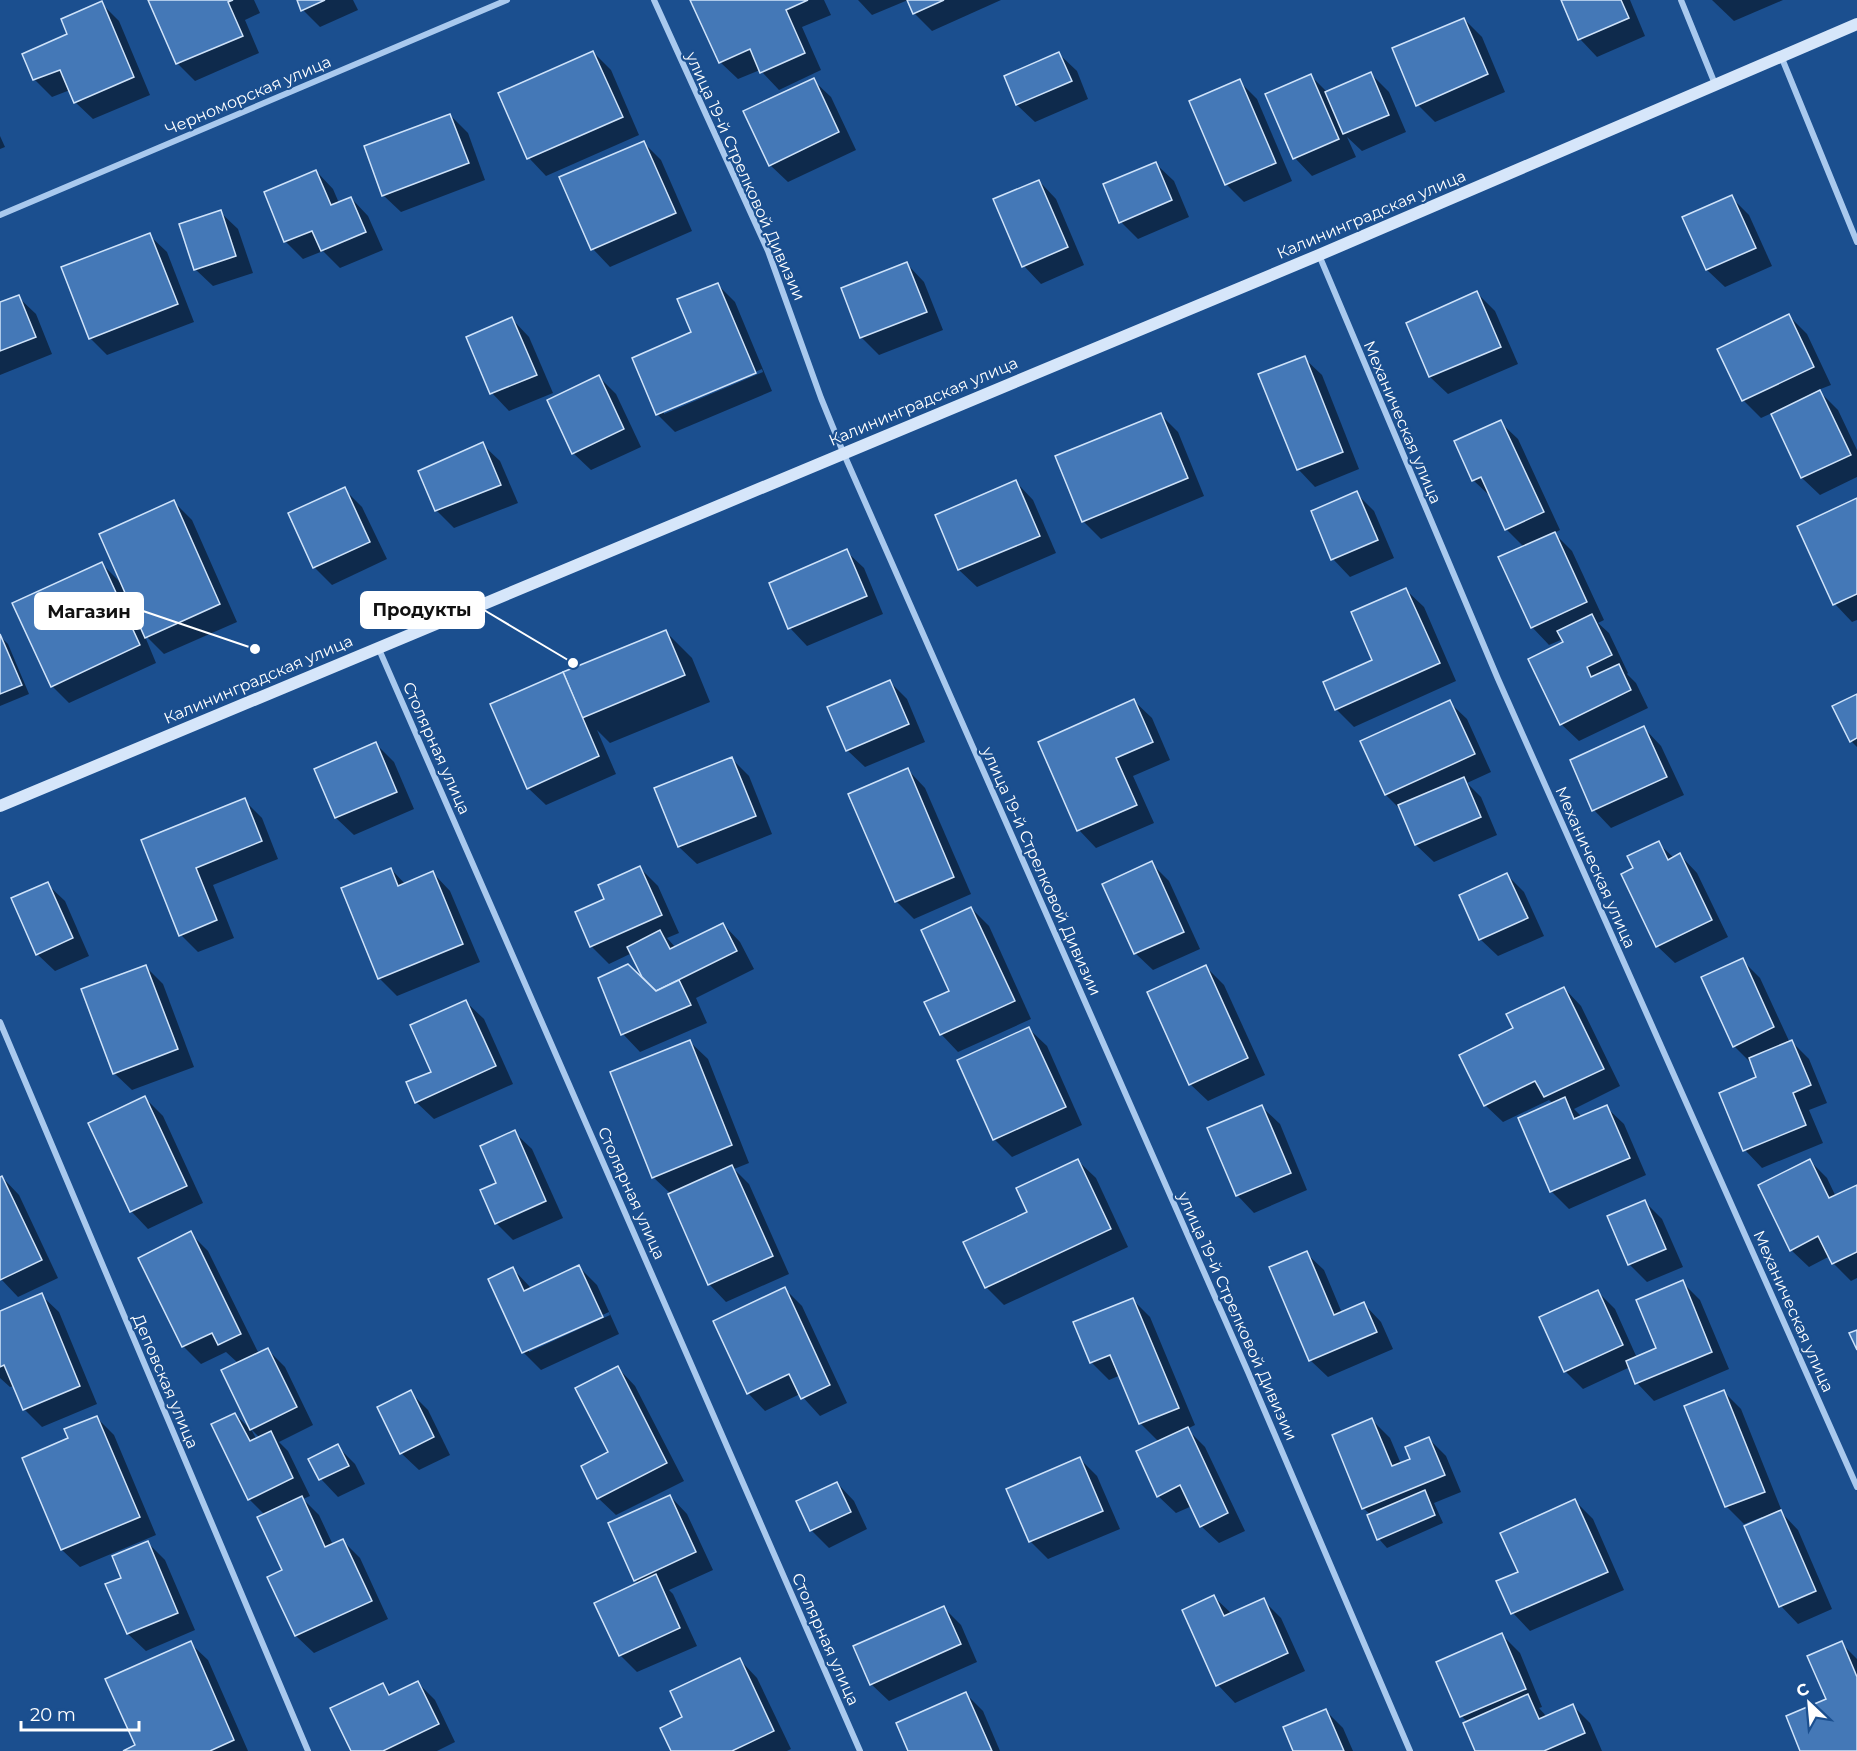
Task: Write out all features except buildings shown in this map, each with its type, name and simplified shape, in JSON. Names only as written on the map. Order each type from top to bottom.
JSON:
[{"type":"main road","name":"Калининградская улица","points":[[0,806],[378,646],[1318,255],[1857,24]]},
{"type":"street","name":"Черноморская улица","points":[[0,215],[507,0]]},
{"type":"street","name":"улица 19-й Стрелковой Дивизии","points":[[654,0],[768,251],[843,452],[1248,1372],[1410,1751]]},
{"type":"street","points":[[1681,0],[1715,84]]},
{"type":"street","points":[[1781,56],[1857,242]]},
{"type":"street","name":"Механическая улица","points":[[1318,255],[1498,679],[1857,1487]]},
{"type":"street","name":"Столярная улица","points":[[378,646],[860,1751]]},
{"type":"street","name":"Деповская улица","points":[[0,1022],[308,1751]]},
{"type":"place","name":"Магазин","points":[[255,649]]},
{"type":"place","name":"Продукты","points":[[573,663]]}]
